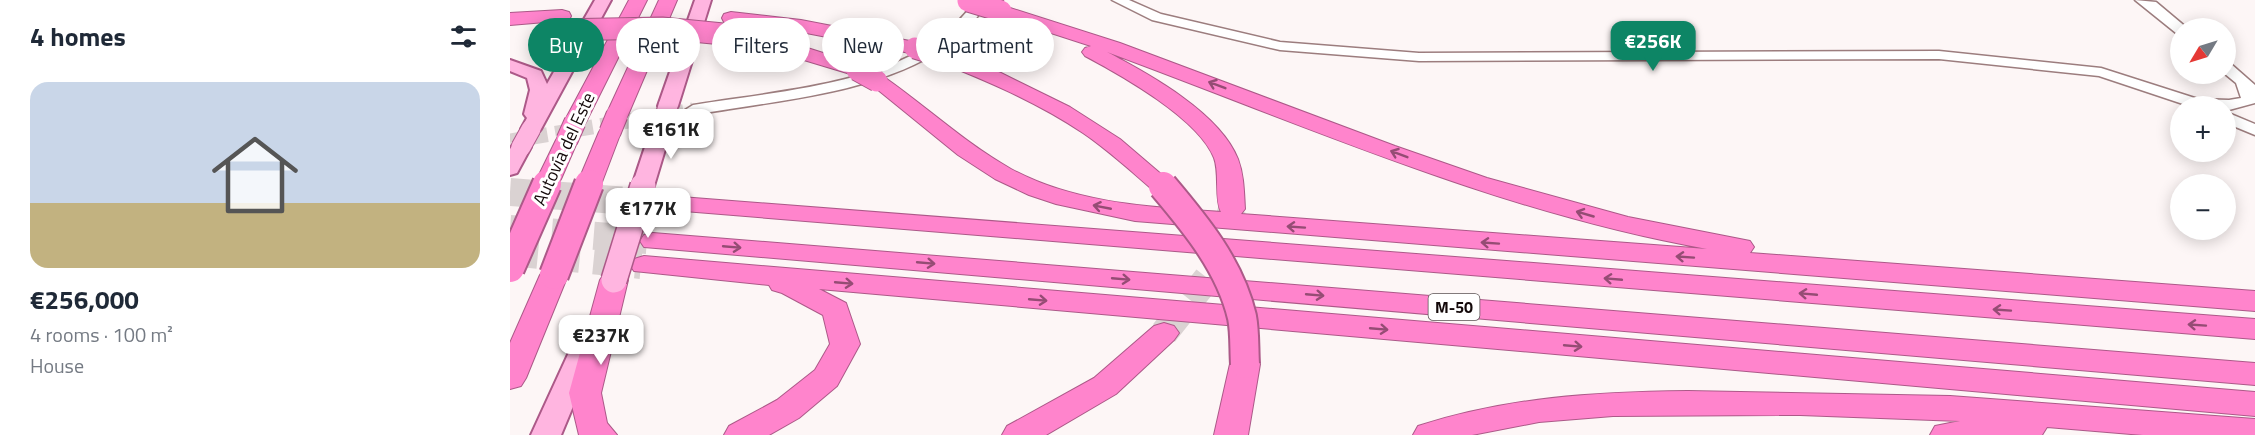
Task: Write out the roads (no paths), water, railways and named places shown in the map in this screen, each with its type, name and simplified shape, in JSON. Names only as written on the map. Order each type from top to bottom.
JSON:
[{"type":"highway","name":"Autovía del Este","points":[[510,268],[571,131],[638,0]]},
{"type":"highway","name":"Autovía del Este","points":[[510,378],[554,275],[613,123],[668,0]]},
{"type":"highway","points":[[979,3],[1102,57],[1162,93],[1205,128],[1222,150],[1231,176],[1232,209]]},
{"type":"highway","points":[[979,3],[1072,32],[1441,170],[1521,196],[1602,219],[1869,271]]},
{"type":"highway","points":[[510,19],[528,20]]},
{"type":"highway","points":[[604,25],[662,28],[712,26]]},
{"type":"highway","points":[[810,28],[915,48],[1002,80],[1080,121],[1120,149],[1163,186],[1216,252],[1230,280],[1242,319],[1245,364],[1231,435]]},
{"type":"highway","points":[[510,34],[528,30]]},
{"type":"highway","points":[[810,53],[867,76],[978,158],[1022,184],[1073,201],[1125,212],[1237,223],[2255,301]]},
{"type":"highway","name":"M-50","points":[[668,204],[2255,329]]},
{"type":"highway","name":"M-50","points":[[681,269],[649,253],[2255,374]]},
{"type":"highway","points":[[681,269],[2255,404]]},
{"type":"highway","points":[[681,269],[789,285],[836,310],[845,344],[826,378],[788,409],[741,435]]},
{"type":"highway","points":[[600,435],[592,429],[585,393],[614,280]]},
{"type":"highway","points":[[1019,435],[1105,386],[1164,333]]},
{"type":"highway","points":[[1430,435],[1460,424],[1546,407],[1656,403],[1802,403],[2000,411],[2255,432]]},
{"type":"highway","points":[[1947,435],[2031,426],[2172,426]]},
{"type":"main road","points":[[510,169],[603,0]]},
{"type":"main road","points":[[546,435],[614,280],[665,115],[704,2]]},
{"type":"main road","points":[[510,65],[535,75],[539,90],[526,138]]},
{"type":"street","points":[[1118,0],[1157,17],[1280,46],[1419,57],[1940,55],[2101,72],[2173,96]]},
{"type":"street","points":[[2141,0],[2170,21]]},
{"type":"street","points":[[693,110],[825,86],[896,66],[941,43],[963,25],[979,3]]},
{"type":"street","points":[[2236,75],[2255,94]]},
{"type":"street","points":[[2236,104],[2249,101],[2242,80]]},
{"type":"street","points":[[2236,121],[2255,130]]},
{"type":"tunnel","points":[[510,141],[693,110]]},
{"type":"tunnel","points":[[510,192],[668,204]]},
{"type":"tunnel","points":[[1164,333],[1217,266],[1232,209]]},
{"type":"tunnel","points":[[510,229],[647,240]]},
{"type":"tunnel","points":[[510,252],[641,265]]}]
